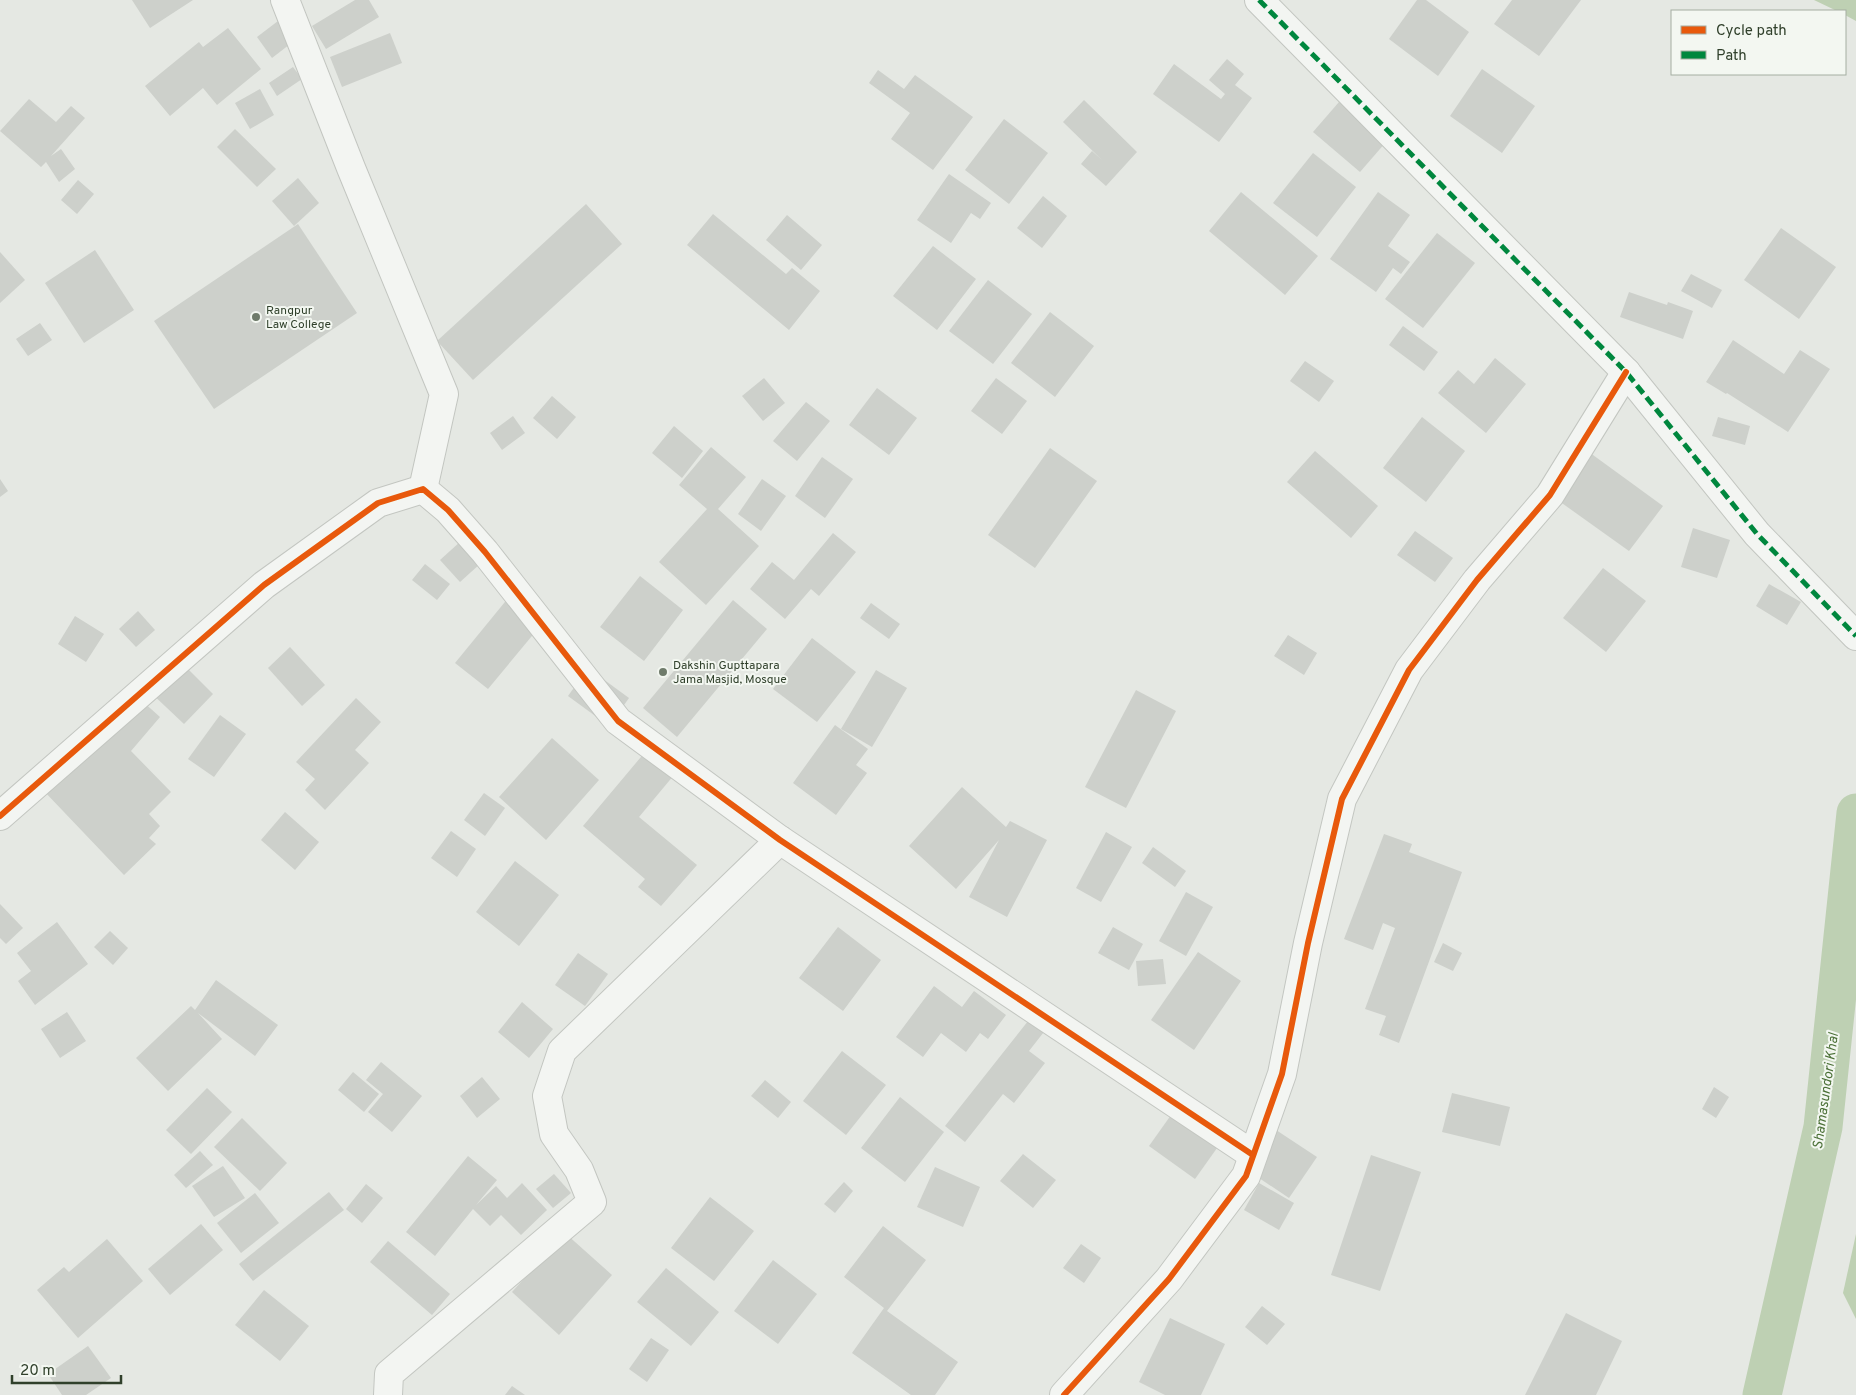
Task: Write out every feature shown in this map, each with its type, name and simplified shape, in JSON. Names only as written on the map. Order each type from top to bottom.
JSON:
[{"type":"street","points":[[285,0],[351,168],[444,394],[423,489]]},
{"type":"street","points":[[1260,0],[1626,372],[1757,534],[1856,636]]},
{"type":"street","points":[[1064,1395],[1170,1279],[1246,1176],[1282,1074],[1308,943],[1342,799],[1408,670],[1476,580],[1550,495],[1626,372]]},
{"type":"street","points":[[0,816],[264,585],[378,503],[423,489]]},
{"type":"street","points":[[423,489],[448,510],[485,552],[618,721],[780,840],[1253,1155]]},
{"type":"street","points":[[388,1395],[389,1374],[592,1202],[579,1170],[554,1134],[547,1096],[562,1051],[780,840]]},
{"type":"shaded area","points":[[1814,0],[1856,0],[1856,21],[1846,16],[1846,10],[1835,10]]},
{"type":"shaded area","points":[[1856,1234],[1856,1319],[1843,1293]]},
{"type":"building","points":[[132,0],[193,0],[150,28]]},
{"type":"building","points":[[355,0],[369,0],[379,17],[326,49],[312,26]]},
{"type":"building","points":[[1417,0],[1426,0],[1469,32],[1438,76],[1389,39]]},
{"type":"building","points":[[1512,0],[1581,0],[1539,56],[1494,24]]},
{"type":"building","points":[[278,21],[294,41],[272,58],[257,37]]},
{"type":"building","points":[[228,28],[261,69],[217,105],[203,88],[170,116],[145,86],[199,42],[203,47]]},
{"type":"building","points":[[390,33],[402,63],[342,87],[330,57]]},
{"type":"building","points":[[1227,59],[1244,74],[1235,85],[1252,98],[1219,142],[1153,94],[1174,64],[1221,99],[1225,94],[1209,80]]},
{"type":"building","points":[[293,67],[302,79],[277,96],[269,83]]},
{"type":"building","points":[[1482,69],[1535,106],[1502,153],[1450,116]]},
{"type":"building","points":[[878,70],[904,89],[915,75],[973,117],[933,170],[891,139],[910,113],[869,83]]},
{"type":"building","points":[[260,89],[274,115],[250,129],[235,103]]},
{"type":"building","points":[[29,99],[56,122],[71,106],[85,118],[51,156],[61,149],[75,169],[59,182],[46,162],[41,167],[0,131]]},
{"type":"building","points":[[1084,100],[1137,152],[1106,186],[1081,164],[1092,151],[1102,160],[1063,122]]},
{"type":"building","points":[[1339,102],[1386,142],[1360,172],[1313,132]]},
{"type":"building","points":[[1004,119],[1048,153],[1009,204],[965,170]]},
{"type":"building","points":[[235,129],[276,169],[257,187],[217,147]]},
{"type":"building","points":[[1313,153],[1356,187],[1317,237],[1273,203]]},
{"type":"building","points":[[949,174],[991,203],[980,219],[971,213],[951,243],[917,220]]},
{"type":"building","points":[[298,178],[319,203],[294,226],[272,201]]},
{"type":"building","points":[[78,180],[94,194],[77,214],[61,200]]},
{"type":"building","points":[[1241,192],[1318,256],[1285,295],[1209,231]]},
{"type":"building","points":[[1378,192],[1410,215],[1388,246],[1410,262],[1401,274],[1393,268],[1376,292],[1330,259]]},
{"type":"building","points":[[1043,196],[1067,216],[1042,248],[1017,228]]},
{"type":"building","points":[[586,204],[622,244],[473,380],[437,341]]},
{"type":"building","points":[[713,214],[786,274],[792,268],[820,291],[789,330],[687,245]]},
{"type":"building","points":[[787,215],[822,245],[801,270],[766,240]]},
{"type":"building","name":"Rangpur Law College","points":[[298,224],[357,313],[214,409],[154,321]]},
{"type":"building","points":[[1781,228],[1836,267],[1799,319],[1744,280]]},
{"type":"building","points":[[1437,233],[1475,263],[1423,328],[1385,299]]},
{"type":"building","points":[[933,246],[976,279],[937,330],[893,296]]},
{"type":"building","points":[[95,250],[134,310],[84,343],[45,283]]},
{"type":"building","points":[[0,252],[25,280],[0,303]]},
{"type":"building","points":[[1691,274],[1722,290],[1712,308],[1681,291]]},
{"type":"building","points":[[988,280],[1032,314],[993,364],[949,331]]},
{"type":"building","points":[[1629,292],[1667,305],[1668,302],[1693,311],[1683,339],[1620,317]]},
{"type":"building","points":[[1050,312],[1094,346],[1055,397],[1011,363]]},
{"type":"building","points":[[40,323],[52,340],[28,356],[16,339]]},
{"type":"building","points":[[1403,326],[1438,352],[1424,371],[1389,345]]},
{"type":"building","points":[[1733,340],[1784,374],[1800,350],[1830,369],[1788,432],[1727,393],[1706,382]]},
{"type":"building","points":[[1495,358],[1526,384],[1486,433],[1438,393],[1458,370],[1474,384]]},
{"type":"building","points":[[1305,361],[1334,381],[1319,402],[1290,381]]},
{"type":"building","points":[[764,378],[785,403],[763,421],[742,396]]},
{"type":"building","points":[[996,378],[1027,401],[1002,434],[971,411]]},
{"type":"building","points":[[877,388],[917,418],[889,455],[849,425]]},
{"type":"building","points":[[552,396],[576,417],[557,439],[533,418]]},
{"type":"building","points":[[806,402],[830,421],[797,461],[773,441]]},
{"type":"building","points":[[513,416],[525,433],[502,450],[490,433]]},
{"type":"building","points":[[1422,417],[1465,451],[1426,502],[1383,468]]},
{"type":"building","points":[[1718,417],[1750,426],[1745,445],[1712,436]]},
{"type":"building","points":[[674,426],[703,451],[682,478],[652,453]]},
{"type":"building","points":[[1571,439],[1663,506],[1629,551],[1538,486]]},
{"type":"building","points":[[711,447],[746,477],[718,509],[759,546],[706,605],[659,562],[707,509],[679,485]]},
{"type":"building","points":[[1050,448],[1097,481],[1035,568],[988,535]]},
{"type":"building","points":[[1315,451],[1378,506],[1351,538],[1287,482]]},
{"type":"building","points":[[822,457],[853,479],[825,518],[795,496]]},
{"type":"building","points":[[0,479],[8,491],[0,497]]},
{"type":"building","points":[[762,479],[786,496],[761,531],[738,514]]},
{"type":"building","points":[[1693,528],[1730,540],[1717,578],[1681,567]]},
{"type":"building","points":[[1415,531],[1453,558],[1435,582],[1397,555]]},
{"type":"building","points":[[471,532],[491,554],[460,582],[440,560]]},
{"type":"building","points":[[833,533],[856,552],[819,596],[811,589],[785,619],[750,589],[772,562],[794,580]]},
{"type":"building","points":[[425,564],[450,584],[437,600],[412,580]]},
{"type":"building","points":[[1603,568],[1646,601],[1606,652],[1563,618]]},
{"type":"building","points":[[640,576],[683,610],[644,661],[600,627]]},
{"type":"building","points":[[1769,584],[1801,602],[1787,625],[1756,606]]},
{"type":"building","points":[[513,592],[546,619],[488,689],[455,663]]},
{"type":"building","points":[[733,600],[767,629],[677,737],[643,708]]},
{"type":"building","points":[[871,603],[900,624],[889,639],[860,618]]},
{"type":"building","points":[[138,611],[155,630],[136,647],[119,629]]},
{"type":"building","points":[[75,616],[104,634],[86,662],[58,644]]},
{"type":"building","points":[[1288,635],[1317,653],[1304,675],[1274,656]]},
{"type":"building","points":[[812,638],[856,672],[817,722],[773,689]]},
{"type":"building","points":[[290,647],[325,685],[302,706],[268,668]]},
{"type":"building","points":[[178,659],[213,694],[184,724],[148,690]]},
{"type":"building","points":[[588,668],[629,698],[609,726],[568,696]]},
{"type":"building","points":[[876,670],[907,688],[872,747],[841,729]]},
{"type":"building","points":[[1136,690],[1176,711],[1126,808],[1085,787]]},
{"type":"building","points":[[132,692],[160,717],[131,751],[171,792],[149,814],[160,826],[149,838],[156,844],[124,875],[43,790]]},
{"type":"building","points":[[356,698],[381,722],[355,750],[369,763],[325,810],[305,790],[315,779],[296,762]]},
{"type":"building","points":[[220,715],[246,734],[214,777],[188,759]]},
{"type":"building","points":[[835,725],[868,749],[856,765],[867,773],[836,815],[793,783]]},
{"type":"building","points":[[552,738],[599,780],[546,840],[499,797]]},
{"type":"building","points":[[651,745],[679,769],[639,817],[697,865],[661,906],[638,887],[645,879],[583,826]]},
{"type":"building","points":[[962,787],[1006,827],[1010,821],[1047,840],[1007,917],[969,897],[999,840],[956,889],[909,846]]},
{"type":"building","points":[[484,793],[505,808],[485,836],[464,820]]},
{"type":"building","points":[[285,812],[319,842],[295,870],[261,840]]},
{"type":"building","points":[[451,831],[476,849],[457,877],[431,858]]},
{"type":"building","points":[[1106,832],[1132,847],[1101,902],[1076,888]]},
{"type":"building","points":[[1384,834],[1412,844],[1409,852],[1462,872],[1399,1043],[1379,1035],[1386,1016],[1365,1009],[1395,928],[1383,923],[1373,950],[1344,939]]},
{"type":"building","points":[[1153,847],[1186,871],[1175,887],[1142,863]]},
{"type":"building","points":[[515,861],[559,895],[519,946],[476,912]]},
{"type":"building","points":[[1186,892],[1213,907],[1186,956],[1159,941]]},
{"type":"building","points":[[0,904],[23,928],[6,944],[0,938]]},
{"type":"building","points":[[57,922],[88,964],[35,1005],[18,981],[31,971],[17,953]]},
{"type":"building","points":[[838,927],[881,960],[843,1011],[799,978]]},
{"type":"building","points":[[1113,927],[1143,944],[1129,970],[1098,953]]},
{"type":"building","points":[[110,931],[128,948],[113,965],[94,947]]},
{"type":"building","points":[[1443,943],[1462,953],[1453,971],[1434,962]]},
{"type":"building","points":[[1198,952],[1241,981],[1194,1050],[1151,1020]]},
{"type":"building","points":[[578,953],[608,974],[585,1006],[555,985]]},
{"type":"building","points":[[1163,959],[1166,984],[1138,986],[1136,961]]},
{"type":"building","points":[[216,980],[278,1025],[255,1056],[198,1013],[222,1039],[168,1091],[136,1058],[191,1006],[195,1010]]},
{"type":"building","points":[[934,986],[962,1007],[974,991],[1006,1015],[988,1039],[980,1033],[966,1052],[941,1033],[923,1057],[896,1037]]},
{"type":"building","points":[[522,1002],[553,1029],[529,1058],[498,1032]]},
{"type":"building","points":[[67,1012],[86,1041],[60,1058],[41,1029]]},
{"type":"building","points":[[1032,1016],[1047,1028],[1029,1051],[1045,1063],[1014,1103],[1003,1094],[965,1142],[945,1126]]},
{"type":"building","points":[[842,1051],[886,1085],[846,1135],[803,1101]]},
{"type":"building","points":[[381,1062],[422,1096],[392,1132],[368,1112],[383,1094],[366,1080]]},
{"type":"building","points":[[353,1072],[379,1094],[364,1112],[338,1090]]},
{"type":"building","points":[[482,1077],[500,1099],[477,1118],[460,1096]]},
{"type":"building","points":[[765,1080],[791,1102],[778,1118],[751,1096]]},
{"type":"building","points":[[1714,1087],[1729,1097],[1716,1118],[1702,1109]]},
{"type":"building","points":[[207,1088],[232,1112],[191,1154],[166,1130]]},
{"type":"building","points":[[1452,1093],[1510,1107],[1500,1146],[1442,1132]]},
{"type":"building","points":[[900,1097],[944,1132],[905,1182],[861,1148]]},
{"type":"building","points":[[1181,1101],[1227,1134],[1195,1179],[1149,1146]]},
{"type":"building","points":[[242,1118],[287,1163],[260,1191],[214,1147]]},
{"type":"building","points":[[1264,1122],[1317,1157],[1289,1198],[1259,1178]]},
{"type":"building","points":[[200,1151],[213,1165],[186,1188],[174,1175]]},
{"type":"building","points":[[1023,1154],[1056,1180],[1033,1208],[1000,1181]]},
{"type":"building","points":[[1371,1155],[1421,1172],[1380,1291],[1331,1275]]},
{"type":"building","points":[[468,1156],[497,1180],[476,1205],[496,1186],[507,1198],[522,1183],[547,1210],[521,1235],[501,1215],[490,1226],[473,1209],[435,1256],[406,1232]]},
{"type":"building","points":[[223,1166],[245,1198],[214,1217],[192,1186]]},
{"type":"building","points":[[935,1167],[980,1187],[963,1227],[917,1207]]},
{"type":"building","points":[[554,1174],[571,1193],[553,1208],[536,1189]]},
{"type":"building","points":[[844,1182],[853,1191],[835,1213],[824,1204]]},
{"type":"building","points":[[1259,1183],[1294,1203],[1279,1230],[1244,1210]]},
{"type":"building","points":[[366,1184],[383,1198],[362,1223],[346,1209]]},
{"type":"building","points":[[329,1192],[344,1210],[253,1281],[239,1264]]},
{"type":"building","points":[[255,1193],[279,1223],[241,1253],[217,1223]]},
{"type":"building","points":[[710,1197],[754,1231],[714,1281],[671,1248]]},
{"type":"building","points":[[201,1224],[223,1250],[170,1295],[148,1269]]},
{"type":"building","points":[[883,1226],[926,1260],[887,1311],[958,1362],[935,1395],[911,1395],[852,1353],[884,1308],[844,1277]]},
{"type":"building","points":[[565,1233],[612,1275],[559,1335],[512,1292]]},
{"type":"building","points":[[107,1239],[143,1281],[78,1338],[37,1290],[64,1267],[69,1272]]},
{"type":"building","points":[[388,1241],[450,1294],[432,1315],[370,1262]]},
{"type":"building","points":[[1081,1244],[1101,1258],[1084,1283],[1063,1268]]},
{"type":"building","points":[[773,1260],[817,1294],[778,1344],[734,1311]]},
{"type":"building","points":[[666,1268],[719,1312],[691,1346],[637,1302]]},
{"type":"building","points":[[264,1290],[309,1326],[280,1361],[235,1325]]},
{"type":"building","points":[[1262,1306],[1285,1324],[1267,1345],[1245,1327]]},
{"type":"building","points":[[1566,1313],[1622,1341],[1596,1395],[1525,1395]]},
{"type":"building","points":[[1170,1318],[1225,1344],[1201,1395],[1165,1395],[1139,1382]]},
{"type":"building","points":[[651,1338],[669,1350],[647,1382],[629,1369]]},
{"type":"building","points":[[88,1346],[111,1378],[86,1395],[62,1395],[48,1374]]},
{"type":"building","points":[[512,1386],[525,1395],[505,1395]]},
{"type":"waterway","name":"Shamasundori Khal","points":[[1762,1395],[1823,1127],[1856,813]]},
{"type":"marked path","points":[[1259,0],[1626,372],[1757,534],[1856,636]]},
{"type":"cycle path","points":[[1064,1395],[1169,1279],[1246,1176],[1282,1074],[1308,943],[1342,799],[1409,670],[1477,580],[1550,495],[1626,372]]},
{"type":"cycle path","points":[[0,816],[264,585],[378,503],[423,489],[448,510],[485,552],[618,721],[780,840],[1253,1155]]},
{"type":"place","name":"Rangpur Law College","points":[[256,317]]},
{"type":"place","name":"Dakshin Gupttapara Jama Masjid, Mosque","points":[[663,672]]}]
